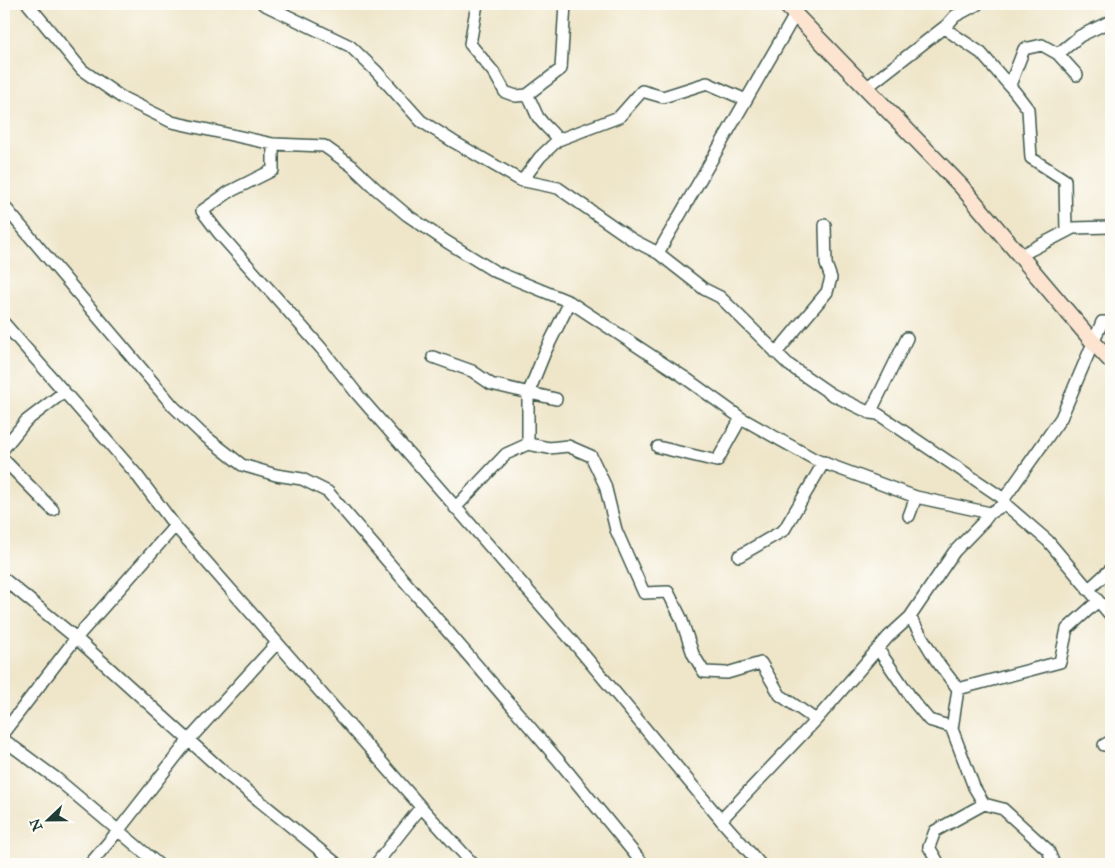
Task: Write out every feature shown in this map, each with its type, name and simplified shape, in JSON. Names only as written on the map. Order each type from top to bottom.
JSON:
[{"type":"street","points":[[28,4],[82,70],[121,97],[172,122],[272,144],[324,146],[352,166],[406,215],[447,242],[494,271],[570,302],[684,377],[740,418],[816,460],[916,497],[990,513]]},
{"type":"street","points":[[263,4],[350,46],[376,71],[421,121],[454,142],[522,181],[558,188],[633,240],[658,252],[704,288],[720,297],[789,365],[830,394],[870,414],[878,414],[1004,502],[1048,541],[1111,616]]},
{"type":"street","points":[[477,4],[470,44],[495,74],[505,92],[516,96],[527,94],[560,69],[565,4]]},
{"type":"street","points":[[866,88],[944,28],[955,16],[978,4]]},
{"type":"street","points":[[658,252],[746,100],[790,9],[961,186],[1111,361]]},
{"type":"street","points":[[1058,54],[1080,36],[1111,21]]},
{"type":"street","points":[[944,28],[981,53],[1010,85],[1028,110],[1031,158],[1065,180],[1066,232]]},
{"type":"street","points":[[1010,85],[1024,48],[1042,45],[1058,54],[1077,75]]},
{"type":"street","points":[[522,181],[540,157],[558,140],[619,117],[642,91],[663,96],[706,83],[746,100]]},
{"type":"street","points":[[527,94],[537,116],[558,140]]},
{"type":"street","points":[[272,144],[273,170],[229,192],[202,212],[579,649],[720,820],[760,864]]},
{"type":"street","points":[[4,206],[174,406],[201,434],[242,465],[276,475],[302,479],[328,492],[560,761],[643,864]]},
{"type":"street","points":[[776,353],[827,292],[831,278],[826,264],[825,225]]},
{"type":"street","points":[[1021,255],[1073,228],[1111,227]]},
{"type":"street","points":[[528,444],[528,394],[545,352],[570,302]]},
{"type":"street","points":[[720,820],[816,720],[888,637],[910,617],[954,552],[990,513],[1004,502],[1061,418],[1102,322],[1111,322]]},
{"type":"street","points":[[4,323],[136,474],[175,526],[473,864]]},
{"type":"street","points":[[870,414],[907,338]]},
{"type":"street","points":[[433,357],[472,371],[491,384],[556,399]]},
{"type":"street","points":[[4,448],[26,421],[64,392]]},
{"type":"street","points":[[658,447],[716,461],[740,418]]},
{"type":"street","points":[[456,508],[506,454],[528,444],[549,448],[568,446],[591,456],[605,485],[616,530],[644,593],[668,592],[682,618],[693,654],[704,672],[727,673],[761,663],[780,696],[816,720]]},
{"type":"street","points":[[4,460],[54,510]]},
{"type":"street","points":[[739,556],[784,530],[824,462]]},
{"type":"street","points":[[908,516],[916,497]]},
{"type":"street","points":[[4,732],[76,638],[175,526]]},
{"type":"street","points":[[1088,590],[1111,569]]},
{"type":"street","points":[[4,579],[76,638],[188,741],[336,864]]},
{"type":"street","points":[[958,689],[1060,662],[1067,629],[1098,601]]},
{"type":"street","points":[[910,617],[936,660],[958,689],[952,729],[974,787],[984,804]]},
{"type":"street","points":[[90,864],[188,741],[277,643]]},
{"type":"street","points":[[878,649],[914,702],[930,720],[952,726]]},
{"type":"street","points":[[4,740],[57,779],[158,864]]},
{"type":"street","points":[[939,864],[929,847],[935,831],[984,804],[1003,809],[1048,850],[1054,864]]},
{"type":"street","points":[[376,864],[421,807]]}]
